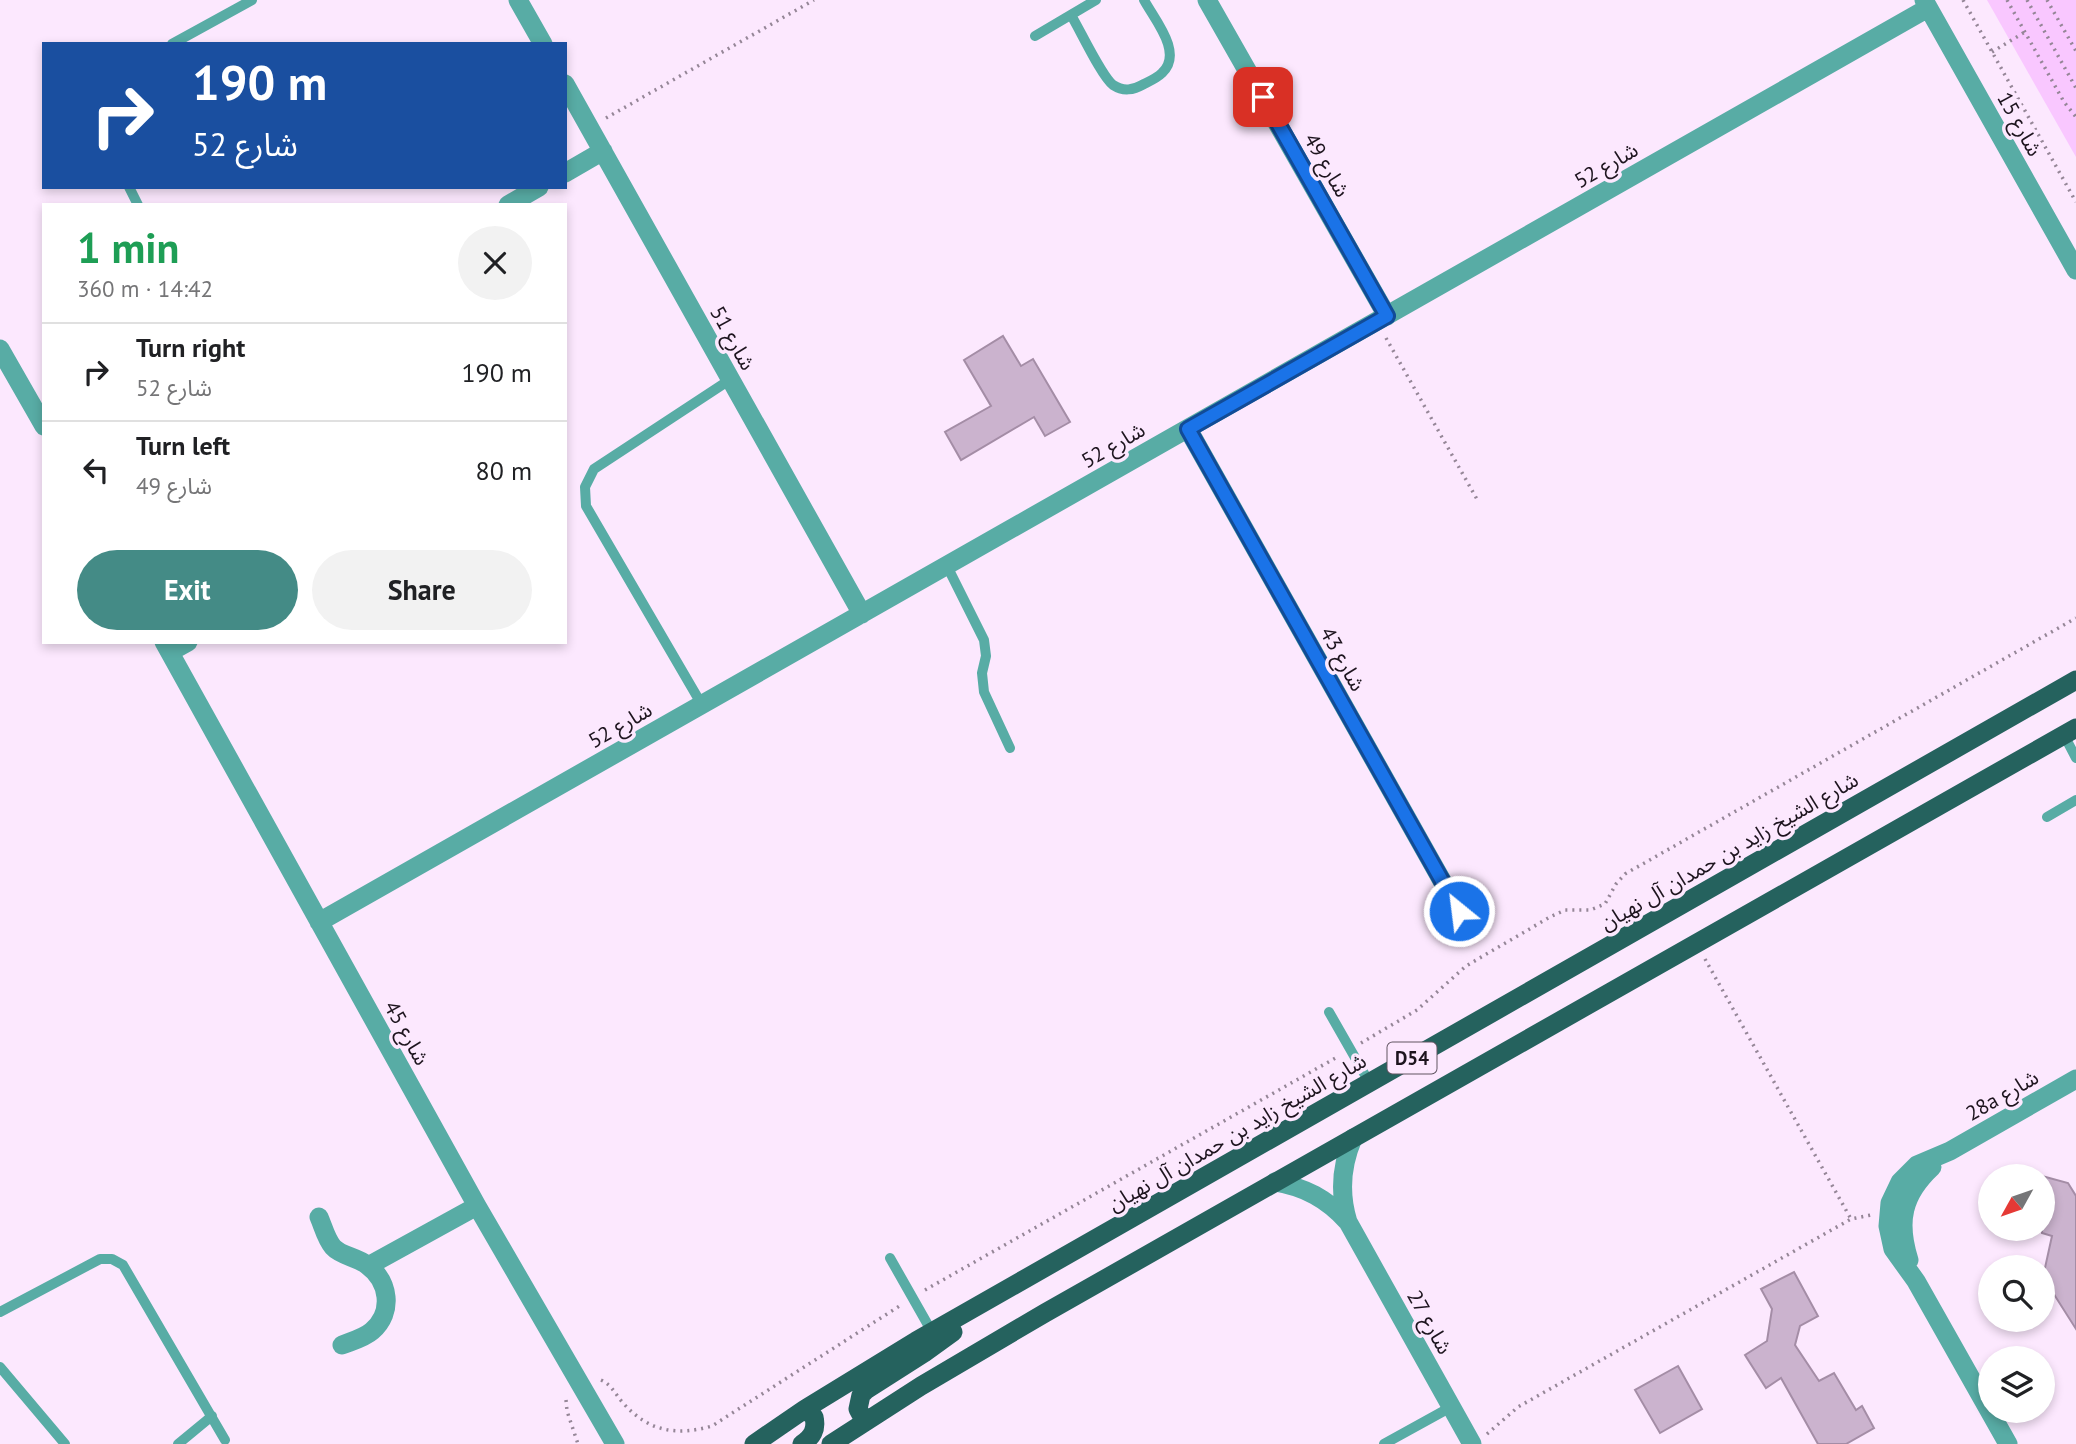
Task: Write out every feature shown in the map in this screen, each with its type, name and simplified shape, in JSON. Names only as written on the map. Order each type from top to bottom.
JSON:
[{"type":"main road","name":"شارع الشيخ زايد بن حمدان آل نهيان","points":[[754,1444],[805,1409],[932,1332],[2076,680]]},
{"type":"main road","name":"D54","points":[[831,1444],[1035,1319],[2070,731]]},
{"type":"main road","points":[[865,1422],[858,1409],[861,1395],[938,1343],[976,1309]]},
{"type":"main road","points":[[802,1444],[815,1430],[814,1418],[805,1409]]},
{"type":"street","points":[[518,0],[542,42]]},
{"type":"street","name":"شارع 49","points":[[1207,0],[1382,319]]},
{"type":"street","name":"شارع 52","points":[[319,922],[1382,319],[1926,4]]},
{"type":"street","name":"شارع 15","points":[[1926,4],[2076,270]]},
{"type":"street","name":"شارع 51","points":[[567,88],[862,614]]},
{"type":"street","points":[[567,172],[603,151]]},
{"type":"street","points":[[512,203],[536,189]]},
{"type":"street","points":[[0,349],[42,422]]},
{"type":"street","name":"شارع 43","points":[[1188,429],[1459,911]]},
{"type":"street","name":"شارع 45","points":[[167,647],[477,1206],[615,1444]]},
{"type":"street","name":"28a شارع","points":[[1900,1198],[1900,1182],[1917,1165],[1950,1151],[2076,1079]]},
{"type":"street","name":"شارع 27","points":[[1353,1138],[1342,1179],[1348,1222],[1451,1407],[1478,1441]]},
{"type":"street","name":"شارع 27","points":[[1275,1182],[1290,1184],[1316,1195],[1328,1202],[1348,1222]]},
{"type":"street","points":[[1900,1198],[1888,1215],[1894,1249],[1916,1281],[2008,1444]]},
{"type":"street","points":[[1900,1198],[1904,1212],[1903,1237],[1916,1281]]},
{"type":"street","points":[[368,1266],[477,1206]]},
{"type":"street","points":[[319,1217],[335,1249],[358,1258],[378,1275],[385,1286],[385,1312],[379,1324],[370,1333],[342,1345]]},
{"type":"lane","points":[[176,42],[252,0]]},
{"type":"lane","points":[[1035,36],[1096,0]]},
{"type":"lane","points":[[1071,15],[1109,81],[1121,89],[1135,89],[1162,73],[1170,58],[1167,42],[1143,0]]},
{"type":"lane","points":[[702,705],[586,506],[585,487],[594,469],[731,379]]},
{"type":"lane","points":[[947,566],[984,640],[984,692],[1010,748]]},
{"type":"lane","points":[[2070,731],[2076,758]]},
{"type":"lane","points":[[2047,817],[2076,800]]},
{"type":"lane","points":[[1329,1012],[1369,1082]]},
{"type":"lane","points":[[890,1258],[932,1332]]},
{"type":"lane","points":[[0,1312],[100,1259],[112,1259],[123,1265],[225,1440]]},
{"type":"lane","points":[[0,1367],[65,1444]]},
{"type":"lane","points":[[1384,1444],[1451,1407]]},
{"type":"lane","points":[[178,1444],[212,1416]]},
{"type":"path","points":[[589,127],[814,0]]},
{"type":"path","points":[[1963,0],[2076,202]]},
{"type":"path","points":[[2007,0],[2076,117]]},
{"type":"path","points":[[2027,0],[2076,88]]},
{"type":"path","points":[[2047,0],[2076,51]]},
{"type":"path","points":[[1992,52],[2025,33]]},
{"type":"path","points":[[1382,319],[1478,501]]},
{"type":"path","points":[[578,1444],[565,1405],[569,1392],[595,1380],[602,1380],[609,1384],[635,1416],[653,1426],[673,1432],[693,1432],[712,1426],[913,1297],[1417,1010],[1476,959],[1558,913],[1598,908],[1610,898],[1616,884],[1625,874],[2076,618]]},
{"type":"path","points":[[1696,943],[1851,1219]]},
{"type":"path","points":[[1478,1441],[1518,1407],[1851,1219],[1888,1215]]},
{"type":"shaded area","points":[[1987,0],[2076,0],[2076,157]]},
{"type":"building","points":[[1003,336],[1021,366],[1033,359],[1070,422],[1045,436],[1034,417],[961,460],[945,432],[991,406],[964,360]]},
{"type":"building","points":[[2055,1180],[2068,1183],[2076,1196],[2076,1329],[2055,1296],[2055,1255],[2048,1255],[2051,1241],[2055,1241]]},
{"type":"building","points":[[1794,1272],[1818,1316],[1800,1326],[1795,1345],[1819,1381],[1834,1373],[1856,1410],[1862,1406],[1874,1428],[1846,1444],[1818,1444],[1781,1378],[1766,1388],[1745,1355],[1767,1341],[1772,1309],[1761,1289]]},
{"type":"building","points":[[1678,1366],[1702,1409],[1660,1433],[1635,1390]]},
{"type":"route","points":[[1263,97],[1387,316],[1188,429],[1459,911]]}]
